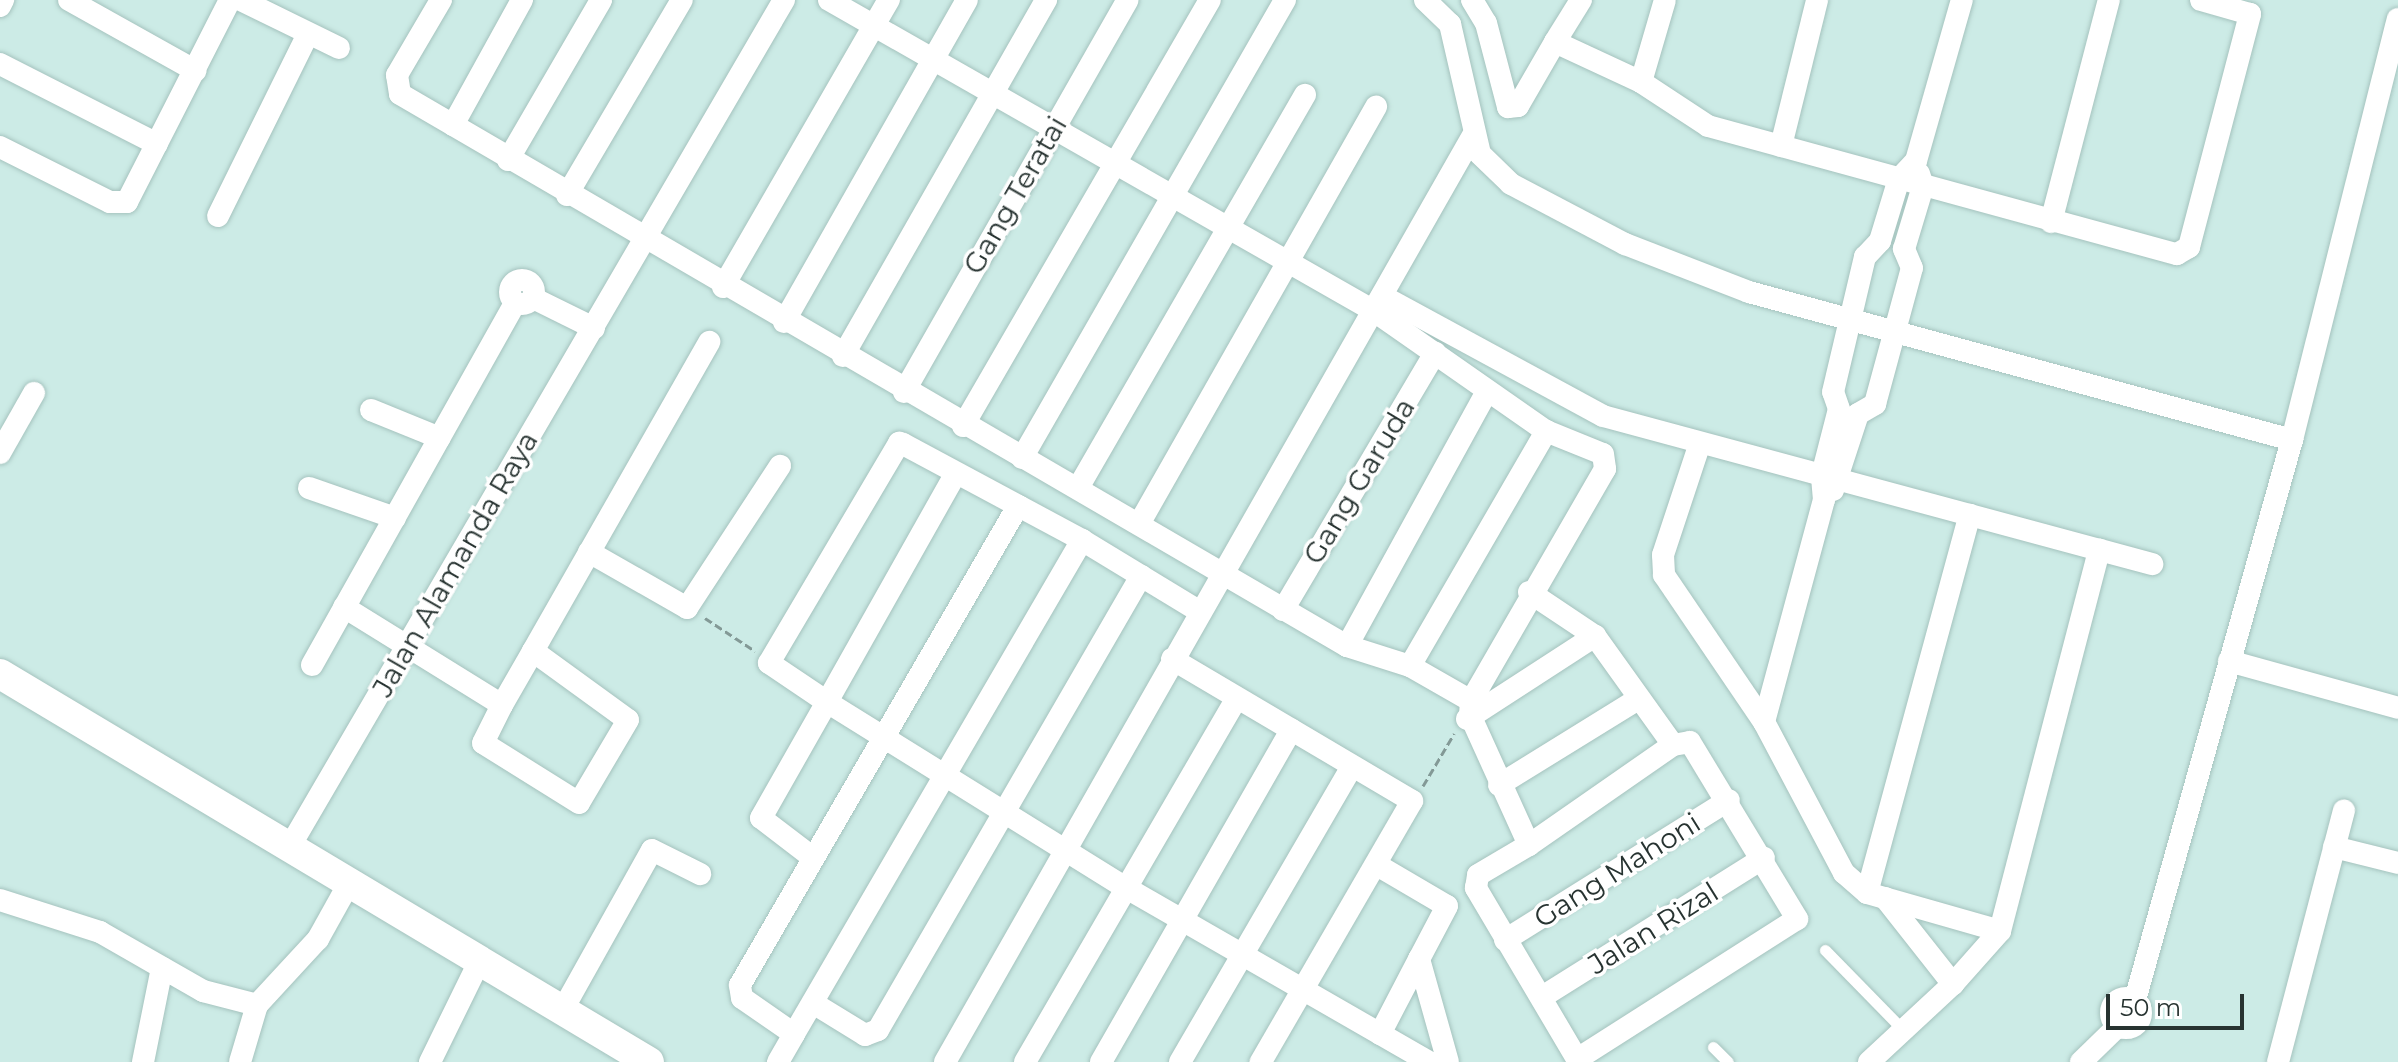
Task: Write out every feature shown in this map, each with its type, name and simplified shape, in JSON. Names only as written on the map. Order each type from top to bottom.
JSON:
[{"type":"main road","points":[[0,674],[348,885],[649,1062]]},
{"type":"street","points":[[0,6],[3,0]]},
{"type":"street","points":[[69,0],[95,6],[196,71]]},
{"type":"street","points":[[0,147],[120,204],[157,144],[230,0]]},
{"type":"street","points":[[241,0],[307,36],[339,48]]},
{"type":"street","points":[[453,125],[522,0]]},
{"type":"street","points":[[508,160],[601,0]]},
{"type":"street","points":[[567,195],[682,0]]},
{"type":"street","name":"Jalan Alamanda Raya","points":[[289,848],[784,0]]},
{"type":"street","points":[[829,0],[1291,268],[1378,304],[1603,416],[2152,564]]},
{"type":"street","points":[[723,287],[889,0]]},
{"type":"street","points":[[784,322],[967,0]]},
{"type":"street","points":[[843,356],[1046,0]]},
{"type":"street","name":"Gang Teratai","points":[[904,392],[1128,0]]},
{"type":"street","points":[[963,426],[1210,0]]},
{"type":"street","points":[[1022,458],[1285,0]]},
{"type":"street","points":[[1425,0],[1453,35],[1472,137],[1511,184],[1625,244],[1849,321],[2292,440]]},
{"type":"street","points":[[1472,0],[1486,23],[1508,107],[1518,106],[1581,0]]},
{"type":"street","points":[[1641,82],[1665,0]]},
{"type":"street","points":[[1781,146],[1817,0]]},
{"type":"street","points":[[1848,412],[1833,392],[1865,257],[1880,241],[1899,179],[1916,161],[1962,0]]},
{"type":"street","points":[[2051,222],[2109,0]]},
{"type":"street","points":[[1555,42],[1641,82],[1708,126],[2051,222],[2186,252],[2251,7],[2201,0]]},
{"type":"street","points":[[430,4],[395,86],[567,195],[641,249],[723,287],[963,426],[1078,488],[1218,575],[1347,646],[1410,666],[1467,715],[1529,845]]},
{"type":"street","points":[[2081,1062],[2118,1026],[2140,1022],[2135,1000],[2292,440],[2398,19]]},
{"type":"street","points":[[218,216],[307,36]]},
{"type":"street","points":[[0,64],[157,144]]},
{"type":"street","points":[[1078,488],[1305,95]]},
{"type":"street","points":[[1139,524],[1291,268],[1376,107]]},
{"type":"street","points":[[945,1062],[1200,605],[1378,304],[1472,137]]},
{"type":"street","points":[[1848,412],[1875,404],[1912,268],[1904,249],[1923,186],[1916,161]]},
{"type":"street","points":[[1880,241],[1904,249]]},
{"type":"street","points":[[312,665],[440,438],[524,300],[594,328]]},
{"type":"street","points":[[1378,304],[1435,353],[1487,391],[1546,431],[1599,452],[1607,463],[1529,592],[1467,715]]},
{"type":"street","points":[[533,651],[628,720],[584,799],[570,802],[488,751],[485,737],[502,705],[709,342]]},
{"type":"street","name":"Gang Garuda","points":[[1283,610],[1435,353]]},
{"type":"street","points":[[1347,646],[1487,391]]},
{"type":"street","points":[[0,453],[34,393]]},
{"type":"street","points":[[371,410],[440,438]]},
{"type":"street","points":[[1764,722],[1848,412]]},
{"type":"street","points":[[1410,666],[1546,431]]},
{"type":"street","points":[[1700,443],[1663,555],[1664,575],[1764,722],[1844,873],[1876,896],[1953,984]]},
{"type":"street","points":[[1200,605],[1141,576],[1082,540],[956,473],[895,446],[769,663],[1064,851],[1429,1062]]},
{"type":"street","points":[[589,552],[687,608],[780,466]]},
{"type":"street","points":[[812,857],[761,818],[956,473]]},
{"type":"street","points":[[309,488],[395,518]]},
{"type":"street","points":[[794,1034],[738,990],[812,857],[886,738],[1018,506]]},
{"type":"street","points":[[1876,896],[1970,515]]},
{"type":"street","points":[[778,1062],[1082,540]]},
{"type":"street","points":[[1869,1062],[1901,1028],[1953,984],[2000,931],[2099,550]]},
{"type":"street","points":[[813,1003],[874,1034],[1141,576]]},
{"type":"street","points":[[1529,592],[1595,636],[1635,701],[1673,745]]},
{"type":"street","points":[[344,607],[502,705]]},
{"type":"street","points":[[1467,715],[1595,636]]},
{"type":"street","points":[[1172,659],[1412,801],[1308,992],[1261,1062]]},
{"type":"street","points":[[2229,661],[2398,708]]},
{"type":"street","points":[[1025,1062],[1123,886],[1236,699]]},
{"type":"street","points":[[1499,785],[1635,701]]},
{"type":"street","points":[[1101,1062],[1291,730]]},
{"type":"street","points":[[1693,744],[1764,858],[1795,922],[1575,1061],[1542,997],[1505,940],[1476,879],[1673,745],[1693,744]]},
{"type":"street","points":[[1180,1062],[1352,767]]},
{"type":"street","name":"Gang Mahoni","points":[[1505,940],[1729,800]]},
{"type":"street","points":[[2278,1062],[2344,811]]},
{"type":"street","points":[[2334,847],[2398,863]]},
{"type":"street","points":[[562,1011],[652,850],[700,874]]},
{"type":"street","name":"Jalan Rizal","points":[[1542,997],[1764,858]]},
{"type":"street","points":[[1377,865],[1447,906],[1380,1034]]},
{"type":"street","points":[[240,1062],[257,1005],[318,939],[348,885]]},
{"type":"street","points":[[1876,896],[2000,931]]},
{"type":"street","points":[[0,900],[100,932],[203,991],[257,1005]]},
{"type":"street","points":[[1419,959],[1448,1062]]},
{"type":"street","points":[[430,1062],[479,962]]},
{"type":"street","points":[[143,1062],[162,968]]},
{"type":"lane","points":[[1825,950],[1901,1028]]},
{"type":"lane","points":[[1713,1047],[1728,1062]]},
{"type":"path","points":[[687,608],[769,663]]},
{"type":"path","points":[[1412,801],[1467,715]]}]
